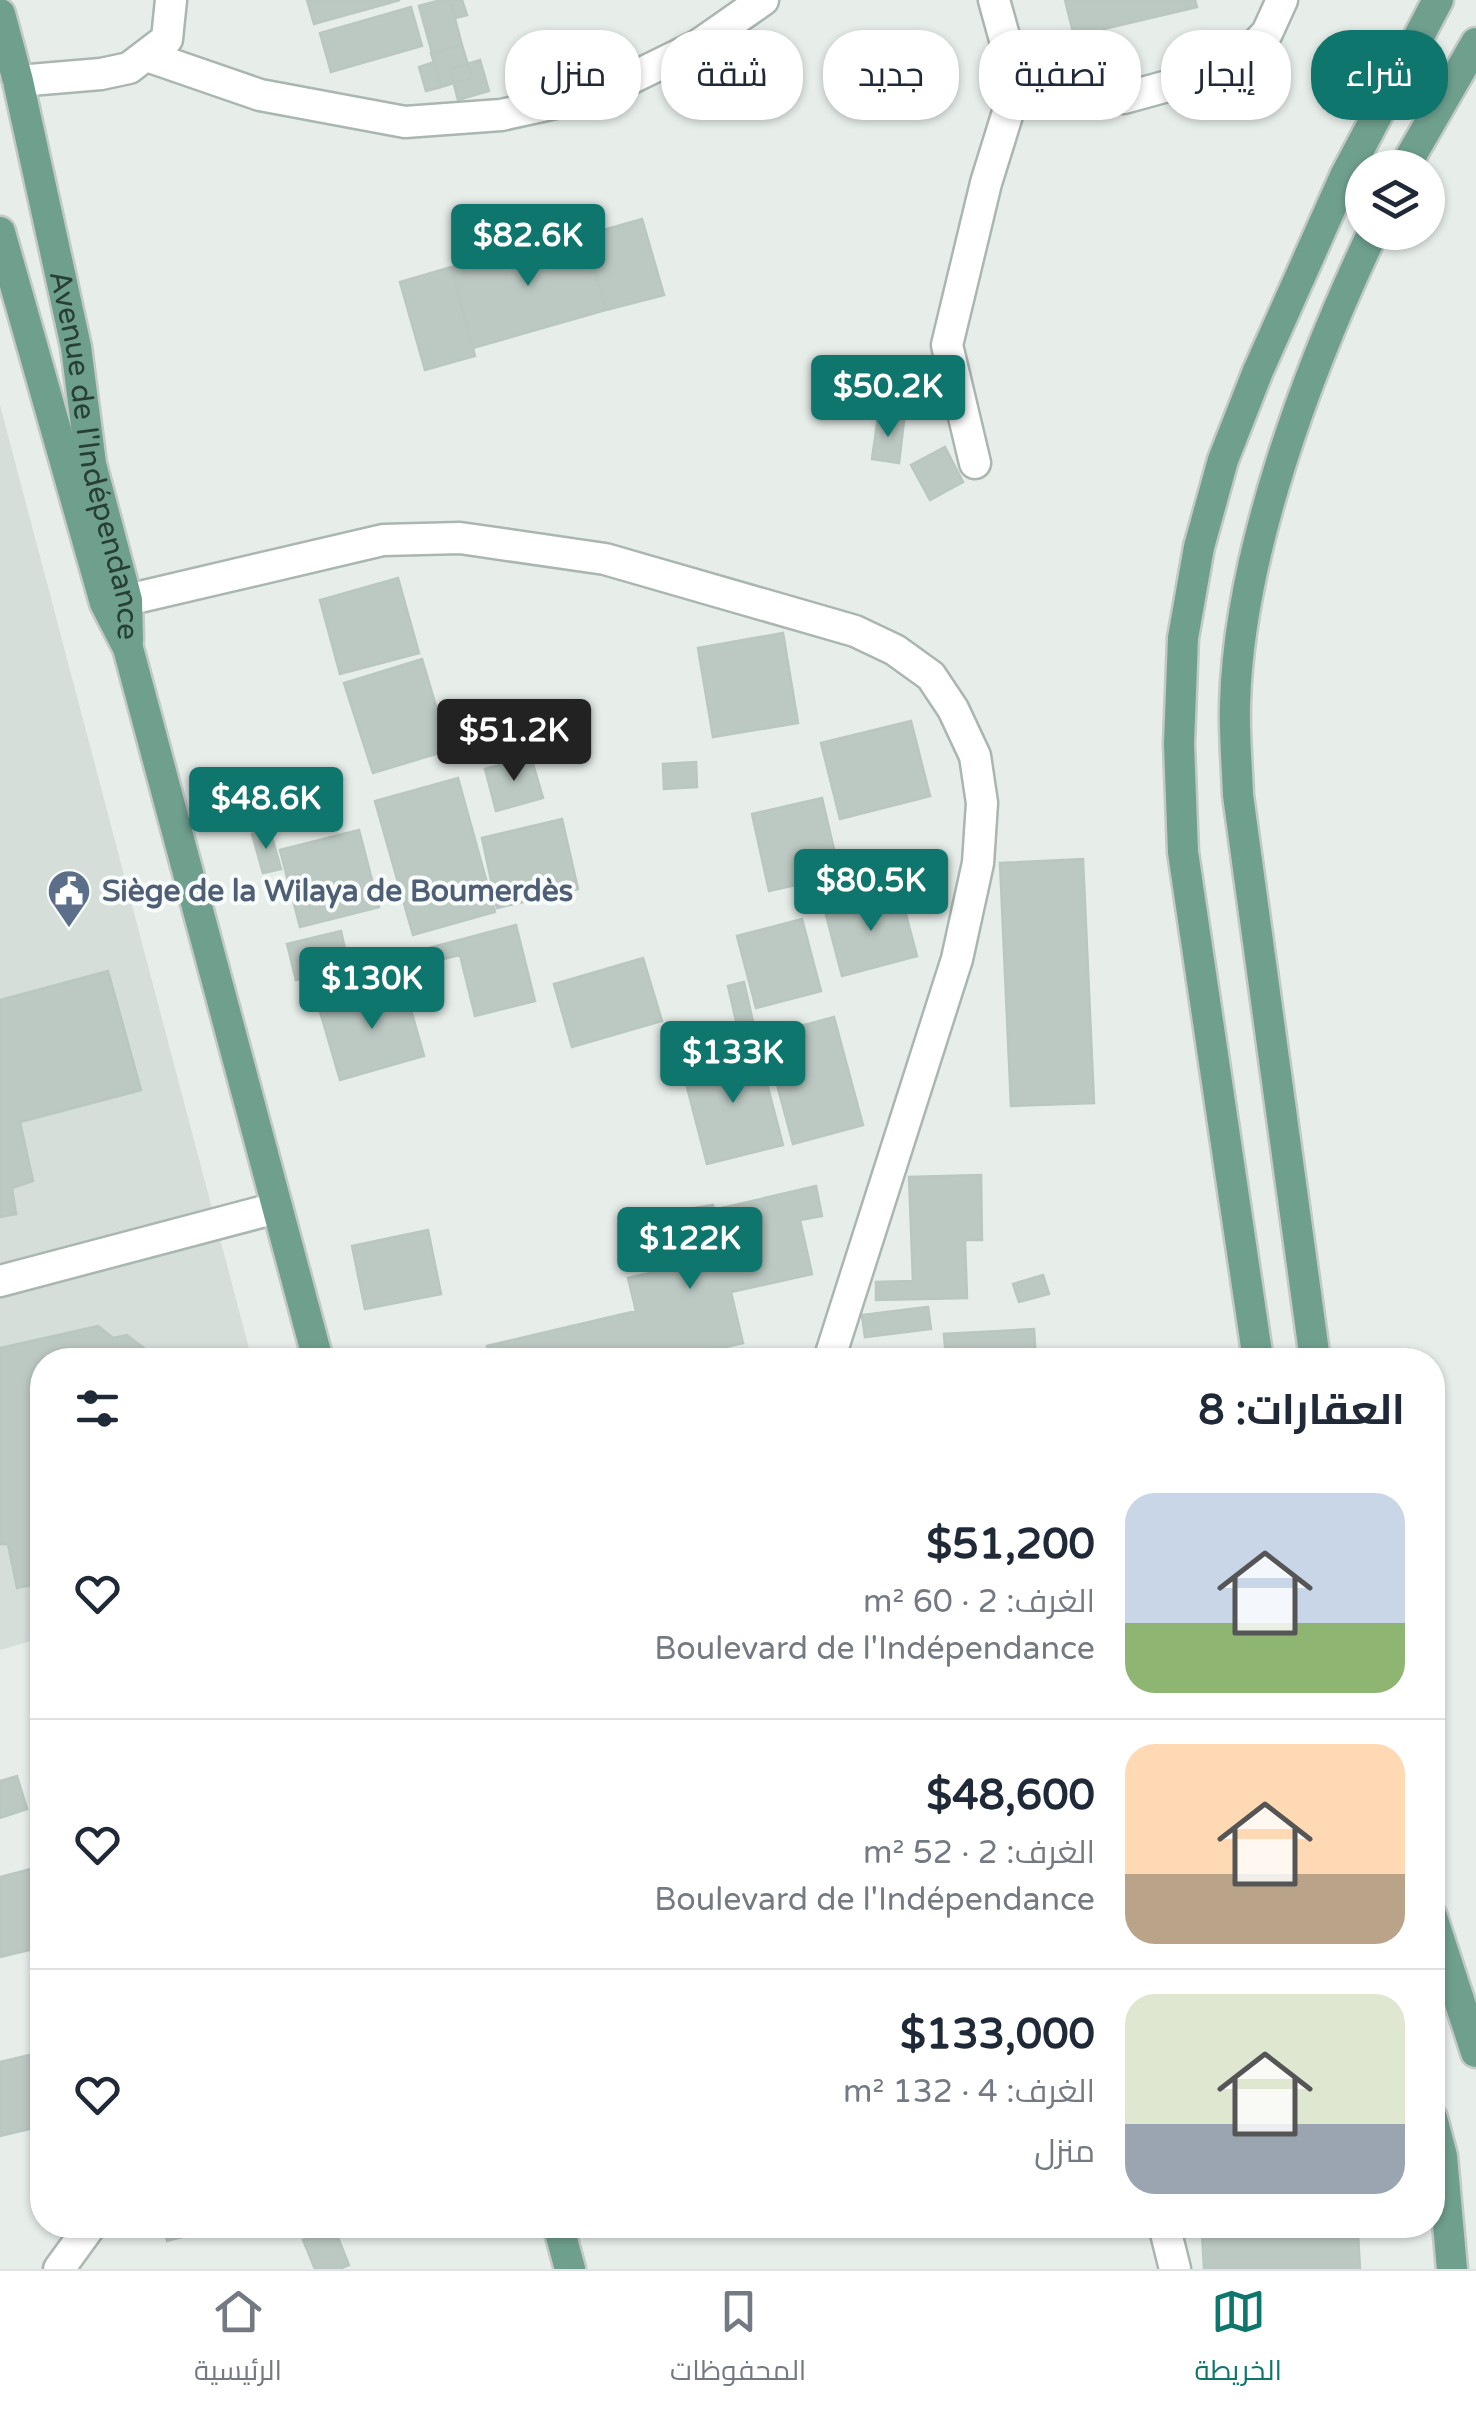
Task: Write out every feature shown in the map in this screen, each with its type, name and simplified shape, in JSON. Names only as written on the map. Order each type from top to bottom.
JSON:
[{"type":"main road","points":[[1256,1348],[1184,852],[1179,744],[1184,638],[1199,547],[1223,460],[1258,371],[1345,176],[1438,0]]},
{"type":"main road","name":"Avenue de l'Indépendance","points":[[0,14],[76,347],[91,464],[127,600],[128,648]]},
{"type":"main road","points":[[1414,150],[1476,43]]},
{"type":"main road","name":"Avenue de l'Indépendance","points":[[0,232],[105,603],[128,648]]},
{"type":"main road","points":[[1313,1348],[1238,796],[1234,703],[1245,610],[1263,525],[1335,312],[1364,250]]},
{"type":"main road","points":[[128,648],[315,1348]]},
{"type":"main road","points":[[1445,1957],[1476,2052]]},
{"type":"main road","points":[[1445,2190],[1452,2269]]},
{"type":"main road","points":[[562,2238],[570,2269]]},
{"type":"street","points":[[18,80],[129,68],[167,40],[171,0]]},
{"type":"street","points":[[147,56],[260,95],[405,122],[501,115],[601,93],[697,46],[763,0]]},
{"type":"street","points":[[994,0],[1002,30]]},
{"type":"street","points":[[1141,93],[1233,68],[1267,33],[1282,0]]},
{"type":"street","points":[[975,463],[947,345],[986,183],[1006,120]]},
{"type":"street","points":[[127,600],[383,540],[460,538],[606,560],[837,626],[895,650],[931,676],[953,708],[975,756],[982,803],[978,863],[956,959],[834,1348]]},
{"type":"street","points":[[0,1280],[276,1208]]},
{"type":"street","points":[[59,2269],[81,2238]]},
{"type":"street","points":[[1167,2238],[1175,2269]]},
{"type":"shaded area","name":"Siège de la Wilaya de Boumerdès","points":[[0,405],[249,1348],[30,1348],[30,1641],[0,1650]]},
{"type":"building","points":[[307,0],[400,0],[314,24]]},
{"type":"building","points":[[450,0],[462,45],[432,53],[419,6]]},
{"type":"building","points":[[450,0],[462,0],[467,15],[455,18]]},
{"type":"building","points":[[1065,0],[1195,0],[1197,7],[1099,30],[1072,30]]},
{"type":"building","points":[[411,7],[422,46],[331,72],[320,33]]},
{"type":"building","points":[[462,45],[472,78],[441,87],[431,53]]},
{"type":"building","points":[[480,60],[489,91],[458,100],[450,69]]},
{"type":"building","points":[[434,62],[441,87],[426,91],[419,67]]},
{"type":"building","points":[[642,219],[664,295],[606,310],[585,235]]},
{"type":"building","points":[[583,230],[606,310],[473,348],[451,267]]},
{"type":"building","points":[[451,267],[475,356],[425,370],[400,282]]},
{"type":"building","points":[[878,417],[904,421],[899,463],[872,459]]},
{"type":"building","points":[[945,447],[963,482],[930,500],[911,465]]},
{"type":"building","points":[[398,578],[419,653],[340,674],[320,600]]},
{"type":"building","points":[[783,633],[798,723],[713,737],[698,648]]},
{"type":"building","points":[[422,659],[449,750],[373,773],[344,683]]},
{"type":"building","points":[[911,721],[930,796],[840,819],[821,743]]},
{"type":"building","points":[[531,757],[543,798],[496,811],[485,769]]},
{"type":"building","points":[[696,762],[697,787],[664,789],[663,764]]},
{"type":"building","points":[[458,778],[495,912],[413,935],[375,801]]},
{"type":"building","points":[[822,798],[840,875],[769,891],[752,814]]},
{"type":"building","points":[[562,819],[578,889],[497,908],[482,838]]},
{"type":"building","points":[[270,830],[281,869],[263,873],[252,834]]},
{"type":"building","points":[[359,830],[379,907],[300,927],[280,850]]},
{"type":"building","points":[[1083,859],[1094,1103],[1011,1106],[1000,863]]},
{"type":"building","points":[[900,892],[917,956],[842,976],[825,911]]},
{"type":"building","points":[[802,919],[821,991],[756,1008],[737,936]]},
{"type":"building","points":[[516,925],[535,1001],[475,1016],[460,955],[417,965],[414,952]]},
{"type":"building","points":[[341,931],[349,967],[296,980],[287,944]]},
{"type":"building","points":[[643,958],[662,1021],[572,1047],[554,984]]},
{"type":"building","points":[[108,971],[141,1090],[20,1122],[33,1181],[12,1188],[16,1214],[0,1217],[0,1000]]},
{"type":"building","points":[[744,982],[755,1031],[739,1034],[728,986]]},
{"type":"building","points":[[404,985],[424,1056],[340,1080],[319,1008]]},
{"type":"building","points":[[834,1017],[863,1125],[793,1144],[764,1036]]},
{"type":"building","points":[[758,1049],[783,1145],[707,1164],[682,1068]]},
{"type":"building","points":[[981,1175],[982,1240],[965,1240],[967,1298],[876,1300],[876,1282],[913,1281],[909,1177]]},
{"type":"building","points":[[816,1186],[822,1216],[800,1220],[812,1274],[731,1292],[743,1343],[721,1348],[487,1348],[636,1311],[628,1278],[724,1256],[718,1228],[726,1226],[722,1208]]},
{"type":"building","points":[[713,1205],[718,1234],[682,1241],[677,1211]]},
{"type":"building","points":[[428,1230],[441,1294],[365,1309],[352,1246]]},
{"type":"building","points":[[1043,1275],[1049,1294],[1019,1302],[1013,1284]]},
{"type":"building","points":[[928,1307],[931,1329],[865,1337],[862,1315]]},
{"type":"building","points":[[98,1326],[113,1338],[127,1335],[144,1348],[30,1348],[30,1585],[17,1588],[8,1544],[0,1544],[0,1348]]},
{"type":"building","points":[[1034,1329],[1035,1348],[945,1348],[944,1334]]},
{"type":"building","points":[[17,1776],[27,1809],[0,1818],[0,1781]]},
{"type":"building","points":[[30,1869],[30,1950],[0,1957],[0,1877]]},
{"type":"building","points":[[30,2055],[30,2129],[0,2136],[0,2062]]},
{"type":"building","points":[[338,2238],[349,2265],[315,2269],[303,2240]]},
{"type":"building","points":[[1202,2238],[1358,2238],[1360,2269],[1204,2269]]},
{"type":"place","name":"Siège de la Wilaya de Boumerdès","points":[[69,929]]}]
